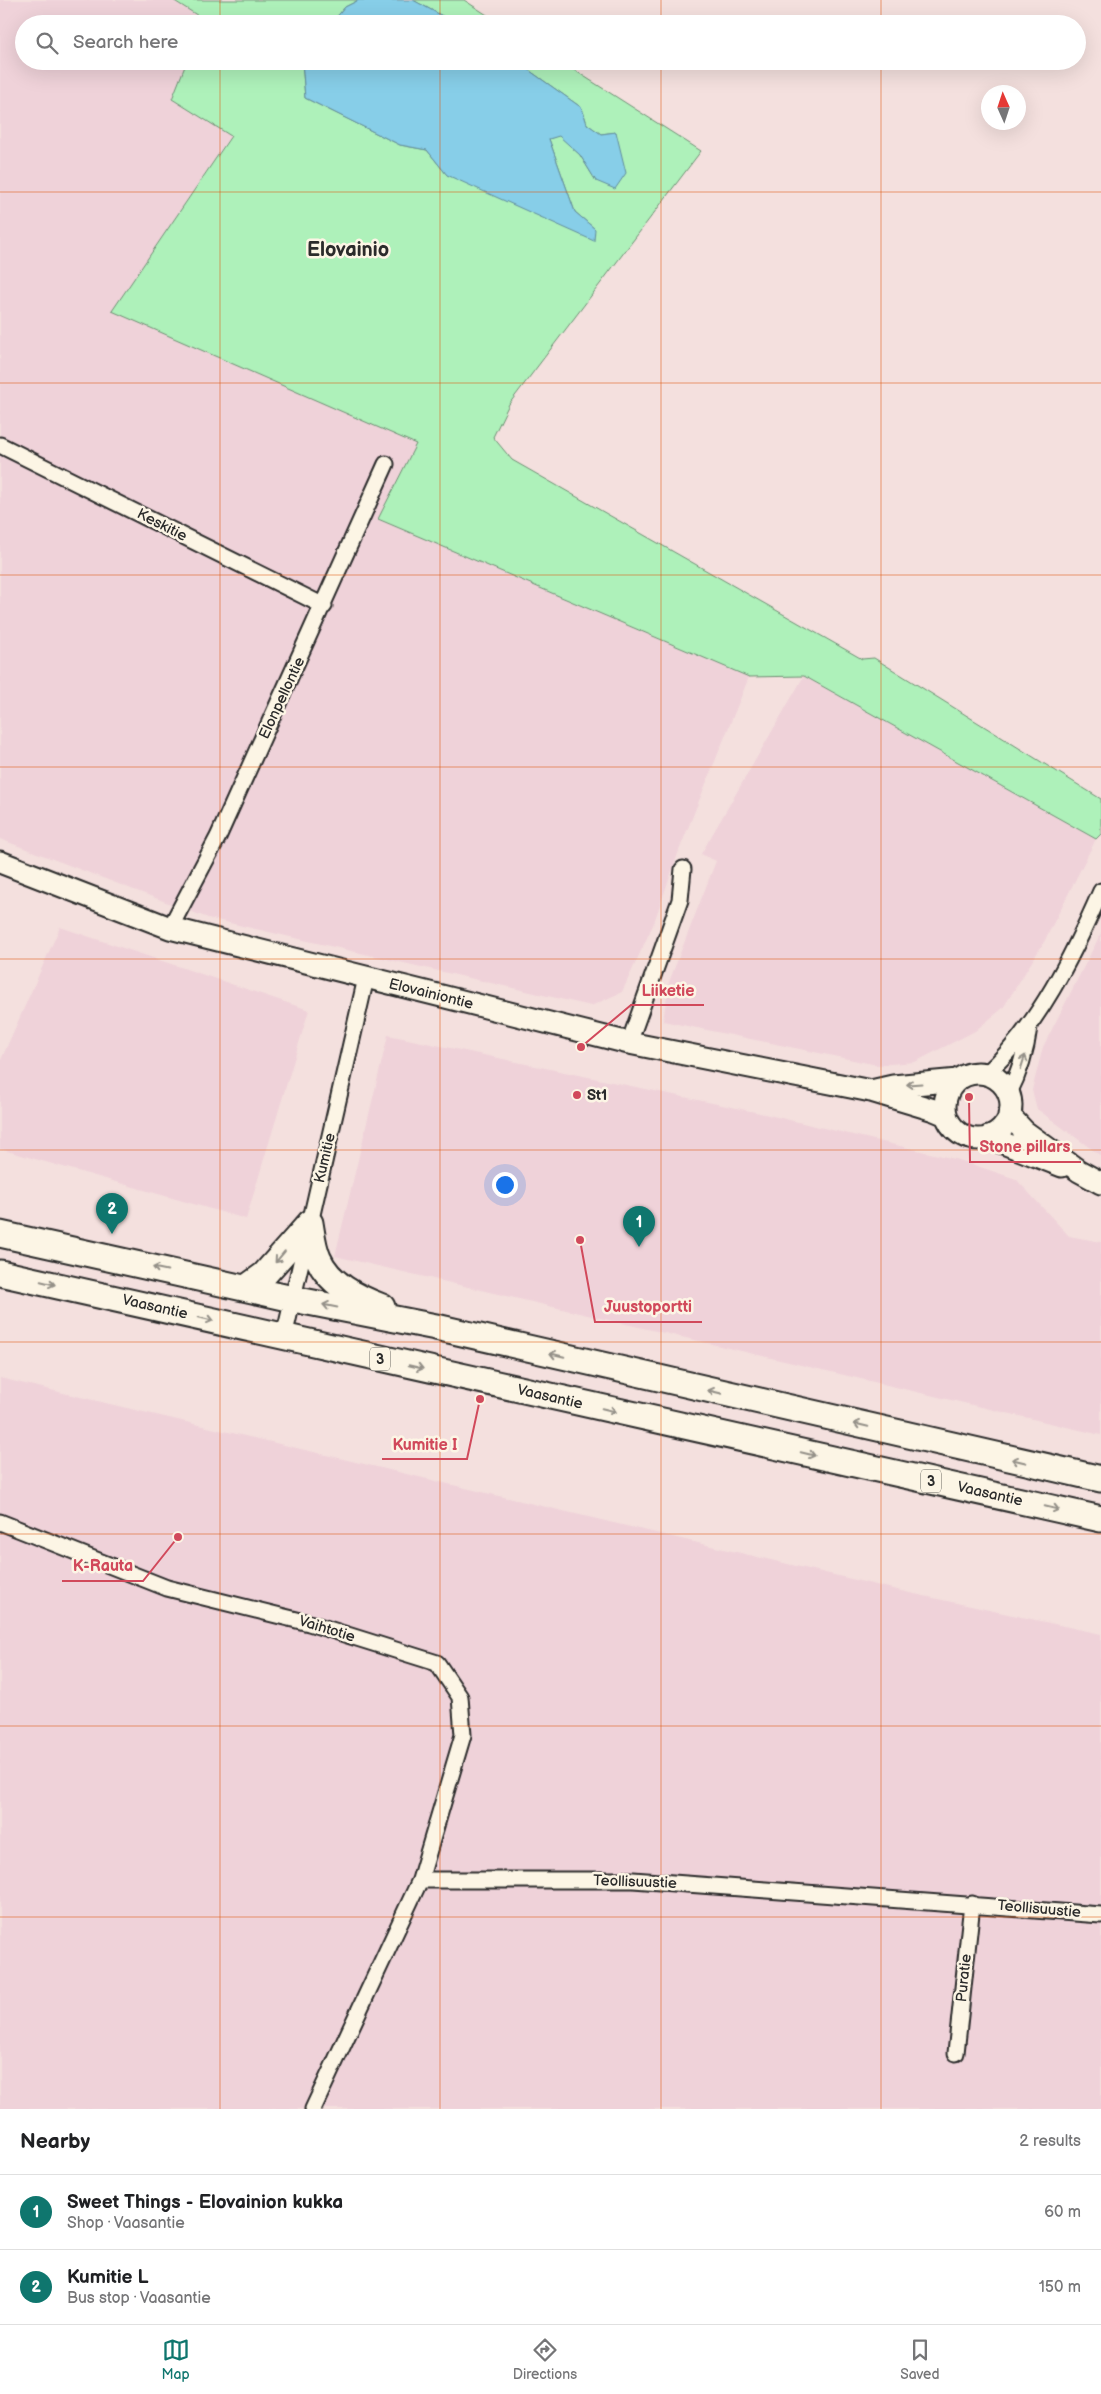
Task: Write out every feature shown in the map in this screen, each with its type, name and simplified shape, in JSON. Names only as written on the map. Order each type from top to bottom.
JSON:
[{"type":"highway","points":[[246,1288],[264,1275],[310,1223]]},
{"type":"highway","points":[[310,1223],[318,1257],[328,1274],[343,1289],[372,1303],[436,1327]]},
{"type":"highway","points":[[0,1234],[293,1299],[436,1327],[1101,1479]]},
{"type":"highway","name":"Vaasantie","points":[[0,1273],[284,1338],[1101,1519]]},
{"type":"main road","name":"Elovainiontie","points":[[0,862],[170,928],[629,1043],[871,1091],[934,1110],[946,1116]]},
{"type":"main road","points":[[1009,1105],[1001,1129],[988,1137],[978,1139],[962,1135],[951,1125],[946,1116],[946,1096],[958,1080],[971,1074],[986,1074],[1000,1082],[1009,1105],[1024,1131],[1079,1171],[1101,1183]]},
{"type":"main road","name":"Elovainiontie","points":[[871,1091],[893,1086],[958,1080]]},
{"type":"main road","points":[[988,1137],[1037,1157],[1079,1171]]},
{"type":"street","name":"Keskitie","points":[[0,444],[324,606]]},
{"type":"street","name":"Elonpellontie","points":[[170,928],[218,837],[324,606],[386,464]]},
{"type":"street","points":[[629,1043],[680,900],[684,869]]},
{"type":"street","points":[[986,1074],[1004,1058],[1030,1027],[1079,939],[1101,891]]},
{"type":"street","name":"Kumitie","points":[[284,1338],[366,978]]},
{"type":"street","points":[[1009,1105],[1027,1050],[1030,1027]]},
{"type":"street","name":"Vaihtotie","points":[[0,1522],[167,1588],[309,1623],[437,1663],[460,1697],[463,1735],[420,1880]]},
{"type":"street","points":[[313,2109],[420,1880]]},
{"type":"street","name":"Teollisuustie","points":[[420,1880],[633,1880],[1101,1915]]},
{"type":"street","name":"Puratie","points":[[956,2053],[972,1904]]},
{"type":"shaded area","points":[[0,0],[173,0],[196,15],[15,15],[15,70],[183,70],[172,99],[231,135],[113,311],[417,444],[378,519],[749,677],[680,848],[653,925],[622,992],[591,1006],[208,918],[0,839]]},
{"type":"shaded area","points":[[804,676],[1096,839],[1044,942],[1003,1008],[975,1031],[915,1062],[877,1065],[663,1021],[669,982],[716,861],[701,854]]},
{"type":"shaded area","points":[[60,927],[309,1010],[246,1219],[0,1149],[0,1062]]},
{"type":"shaded area","points":[[1101,933],[1101,1156],[1037,1109],[1032,1090],[1043,1047]]},
{"type":"shaded area","points":[[388,1035],[760,1113],[959,1160],[1016,1179],[1069,1236],[1101,1242],[1101,1435],[335,1256]]},
{"type":"shaded area","points":[[0,1378],[910,1593],[1101,1634],[1101,2109],[0,2109]]},
{"type":"green space","points":[[173,0],[359,0],[345,7],[338,15],[197,15]]},
{"type":"green space","points":[[413,0],[464,0],[487,15],[440,15]]},
{"type":"green space","points":[[183,70],[303,70],[305,98],[400,145],[427,150],[447,175],[595,229],[575,212],[549,139],[559,135],[580,155],[596,181],[616,132],[601,134],[587,124],[582,108],[529,70],[574,70],[701,151],[509,404],[493,437],[512,460],[862,659],[874,658],[1101,799],[1101,834],[1096,839],[804,676],[749,677],[378,519],[416,444],[112,311],[231,136],[172,99]]},
{"type":"water","points":[[359,0],[413,0],[440,15],[338,15],[345,7]]},
{"type":"water","points":[[303,70],[529,70],[582,108],[587,124],[601,134],[616,132],[626,173],[615,189],[596,181],[580,155],[559,136],[549,139],[575,212],[595,229],[594,241],[447,175],[427,150],[400,145],[305,98]]},
{"type":"place","name":"Liiketie","points":[[581,1047]]},
{"type":"place","name":"St1","points":[[577,1095]]},
{"type":"place","name":"Stone pillars","points":[[969,1097]]},
{"type":"place","name":"Kumitie L","points":[[112,1234]]},
{"type":"place","name":"Juustoportti","points":[[580,1240]]},
{"type":"place","name":"Sweet Things - Elovainion kukka","points":[[639,1247]]},
{"type":"place","name":"Kumitie I","points":[[480,1399]]},
{"type":"place","name":"K-Rauta","points":[[178,1537]]},
{"type":"district","name":"Elovainio","points":[[348,250]]}]
